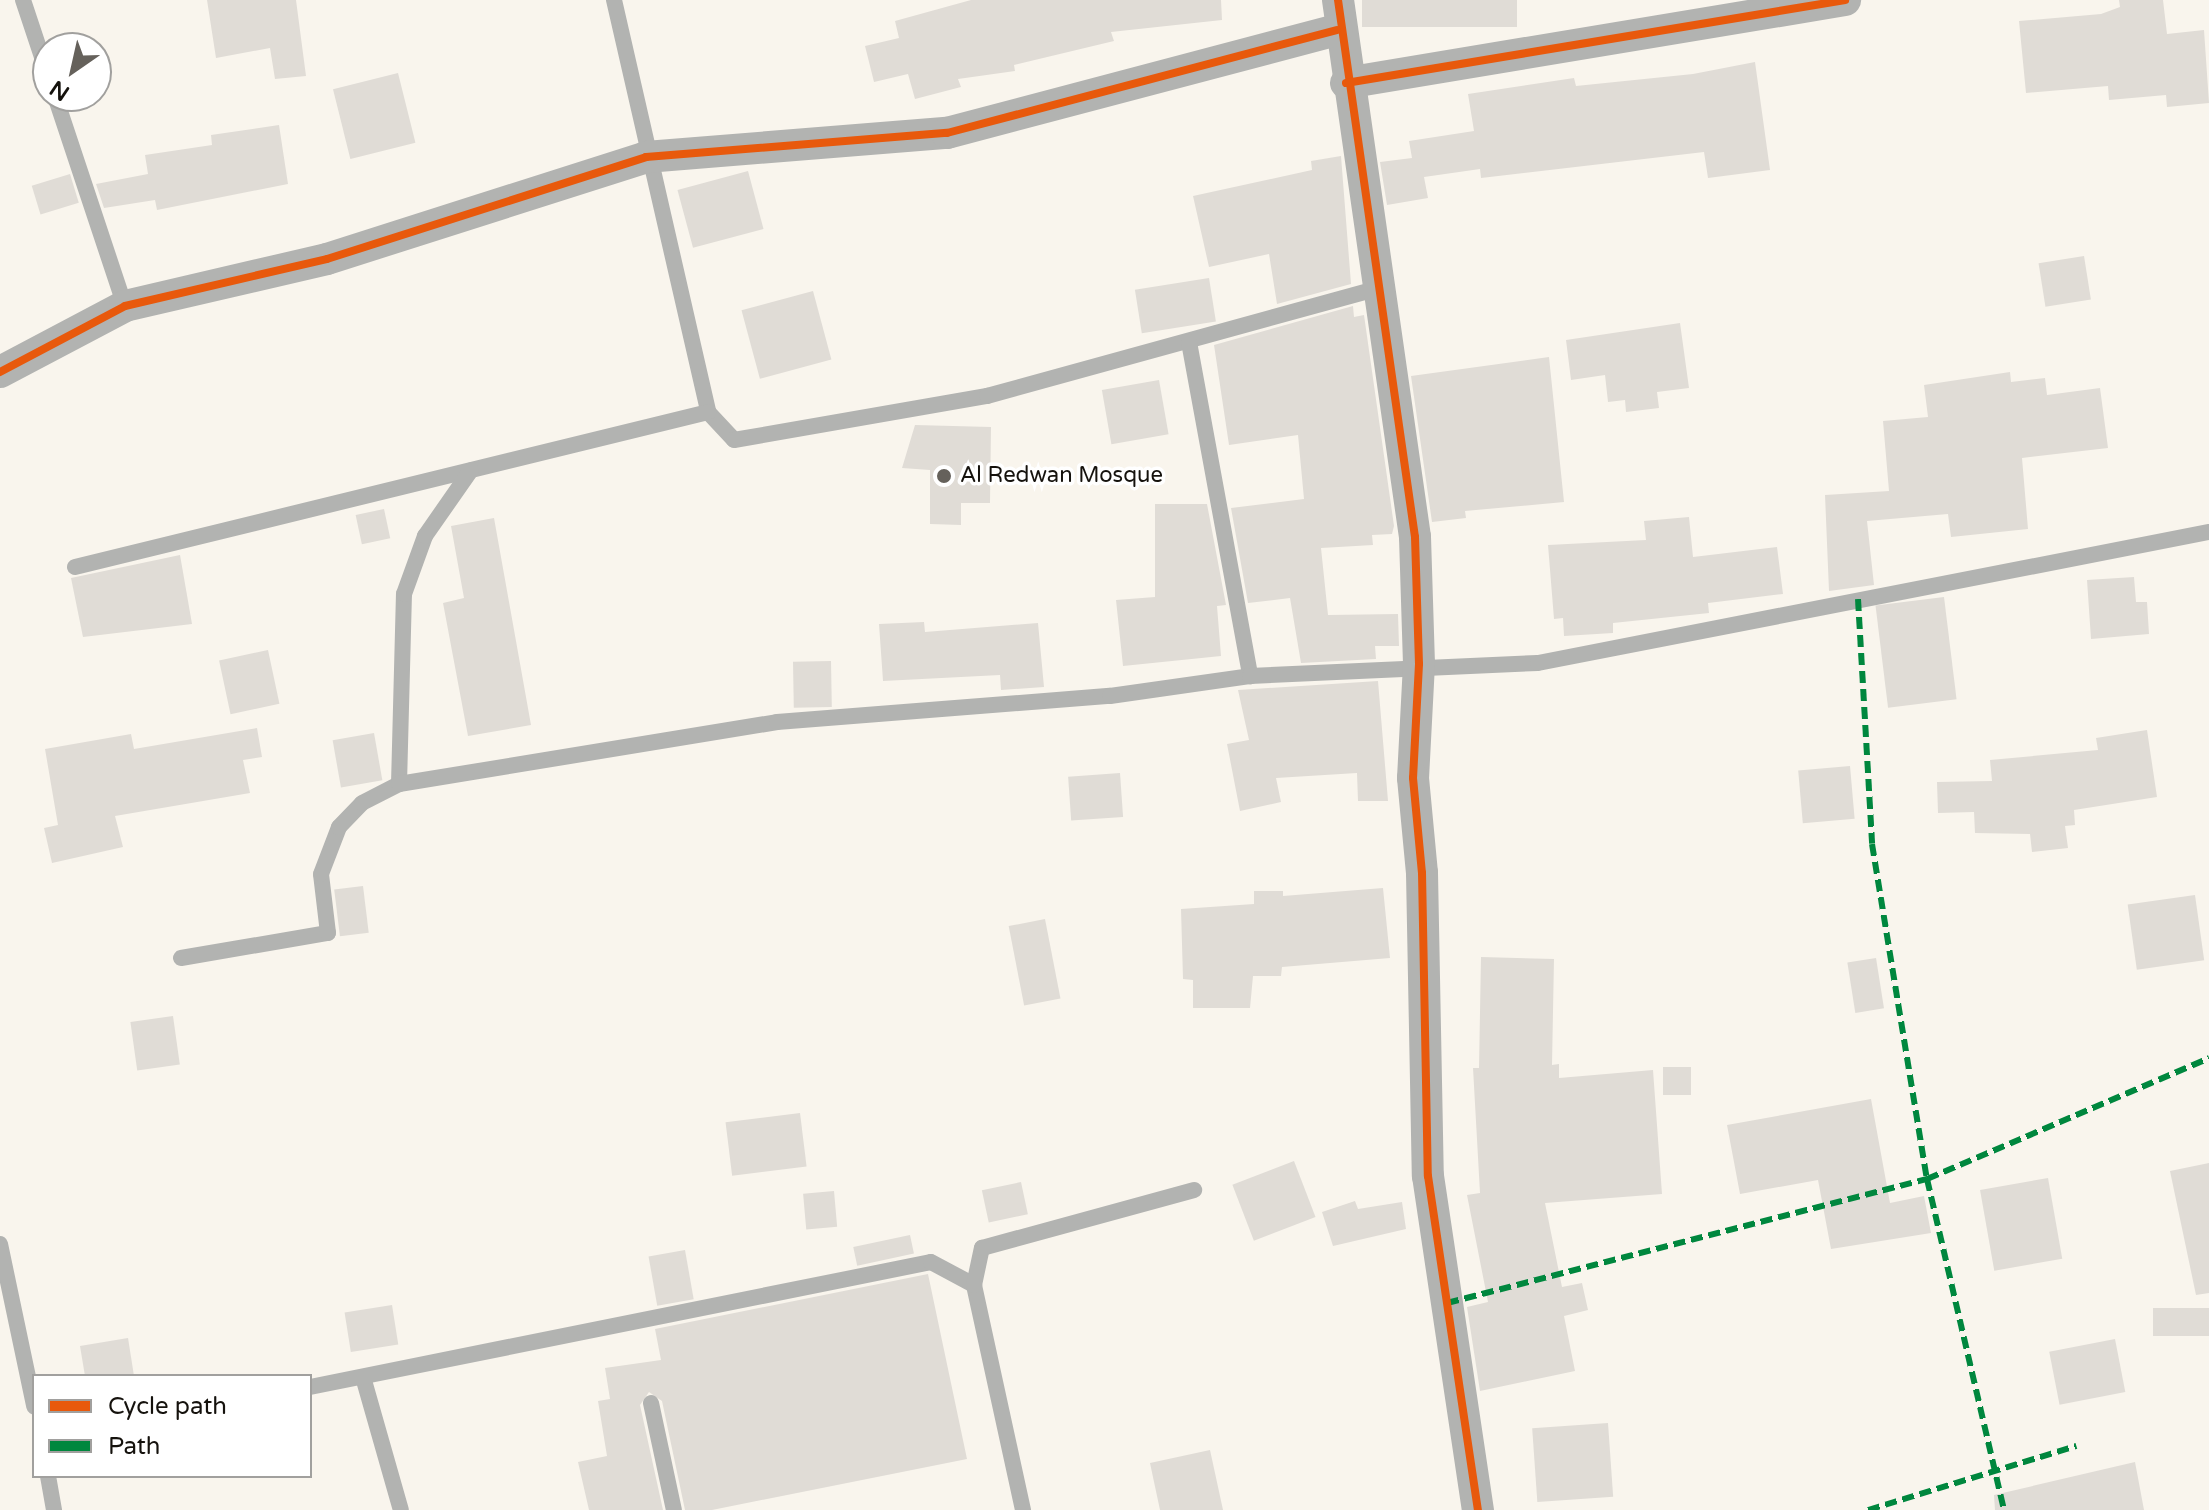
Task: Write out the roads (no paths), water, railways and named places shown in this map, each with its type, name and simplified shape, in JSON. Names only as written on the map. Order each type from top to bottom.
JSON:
[{"type":"street","points":[[1346,83],[1772,6],[1845,0]]},
{"type":"street","points":[[0,372],[125,306],[327,259],[646,157],[947,133],[1338,15],[1415,537],[1419,664],[1413,778],[1422,873],[1428,1176],[1478,1510]]},
{"type":"lane","points":[[23,0],[34,32]]},
{"type":"lane","points":[[614,0],[646,157],[708,412],[734,440],[987,396],[1378,288]]},
{"type":"lane","points":[[60,112],[125,306]]},
{"type":"lane","points":[[1189,342],[1250,676]]},
{"type":"lane","points":[[75,567],[708,412]]},
{"type":"lane","points":[[399,784],[404,594],[425,536],[471,470]]},
{"type":"lane","points":[[181,958],[328,933],[321,874],[339,827],[362,803],[399,784],[777,722],[1110,696],[1250,676],[1419,664],[1538,663],[2209,532]]},
{"type":"lane","points":[[1023,1510],[974,1285],[982,1248],[1194,1190]]},
{"type":"lane","points":[[0,1244],[32,1396]]},
{"type":"lane","points":[[312,1387],[931,1262],[974,1285]]},
{"type":"lane","points":[[363,1377],[401,1510]]},
{"type":"lane","points":[[651,1403],[674,1510]]},
{"type":"lane","points":[[48,1478],[54,1510]]},
{"type":"place","name":"Al Redwan Mosque","points":[[944,476]]}]
